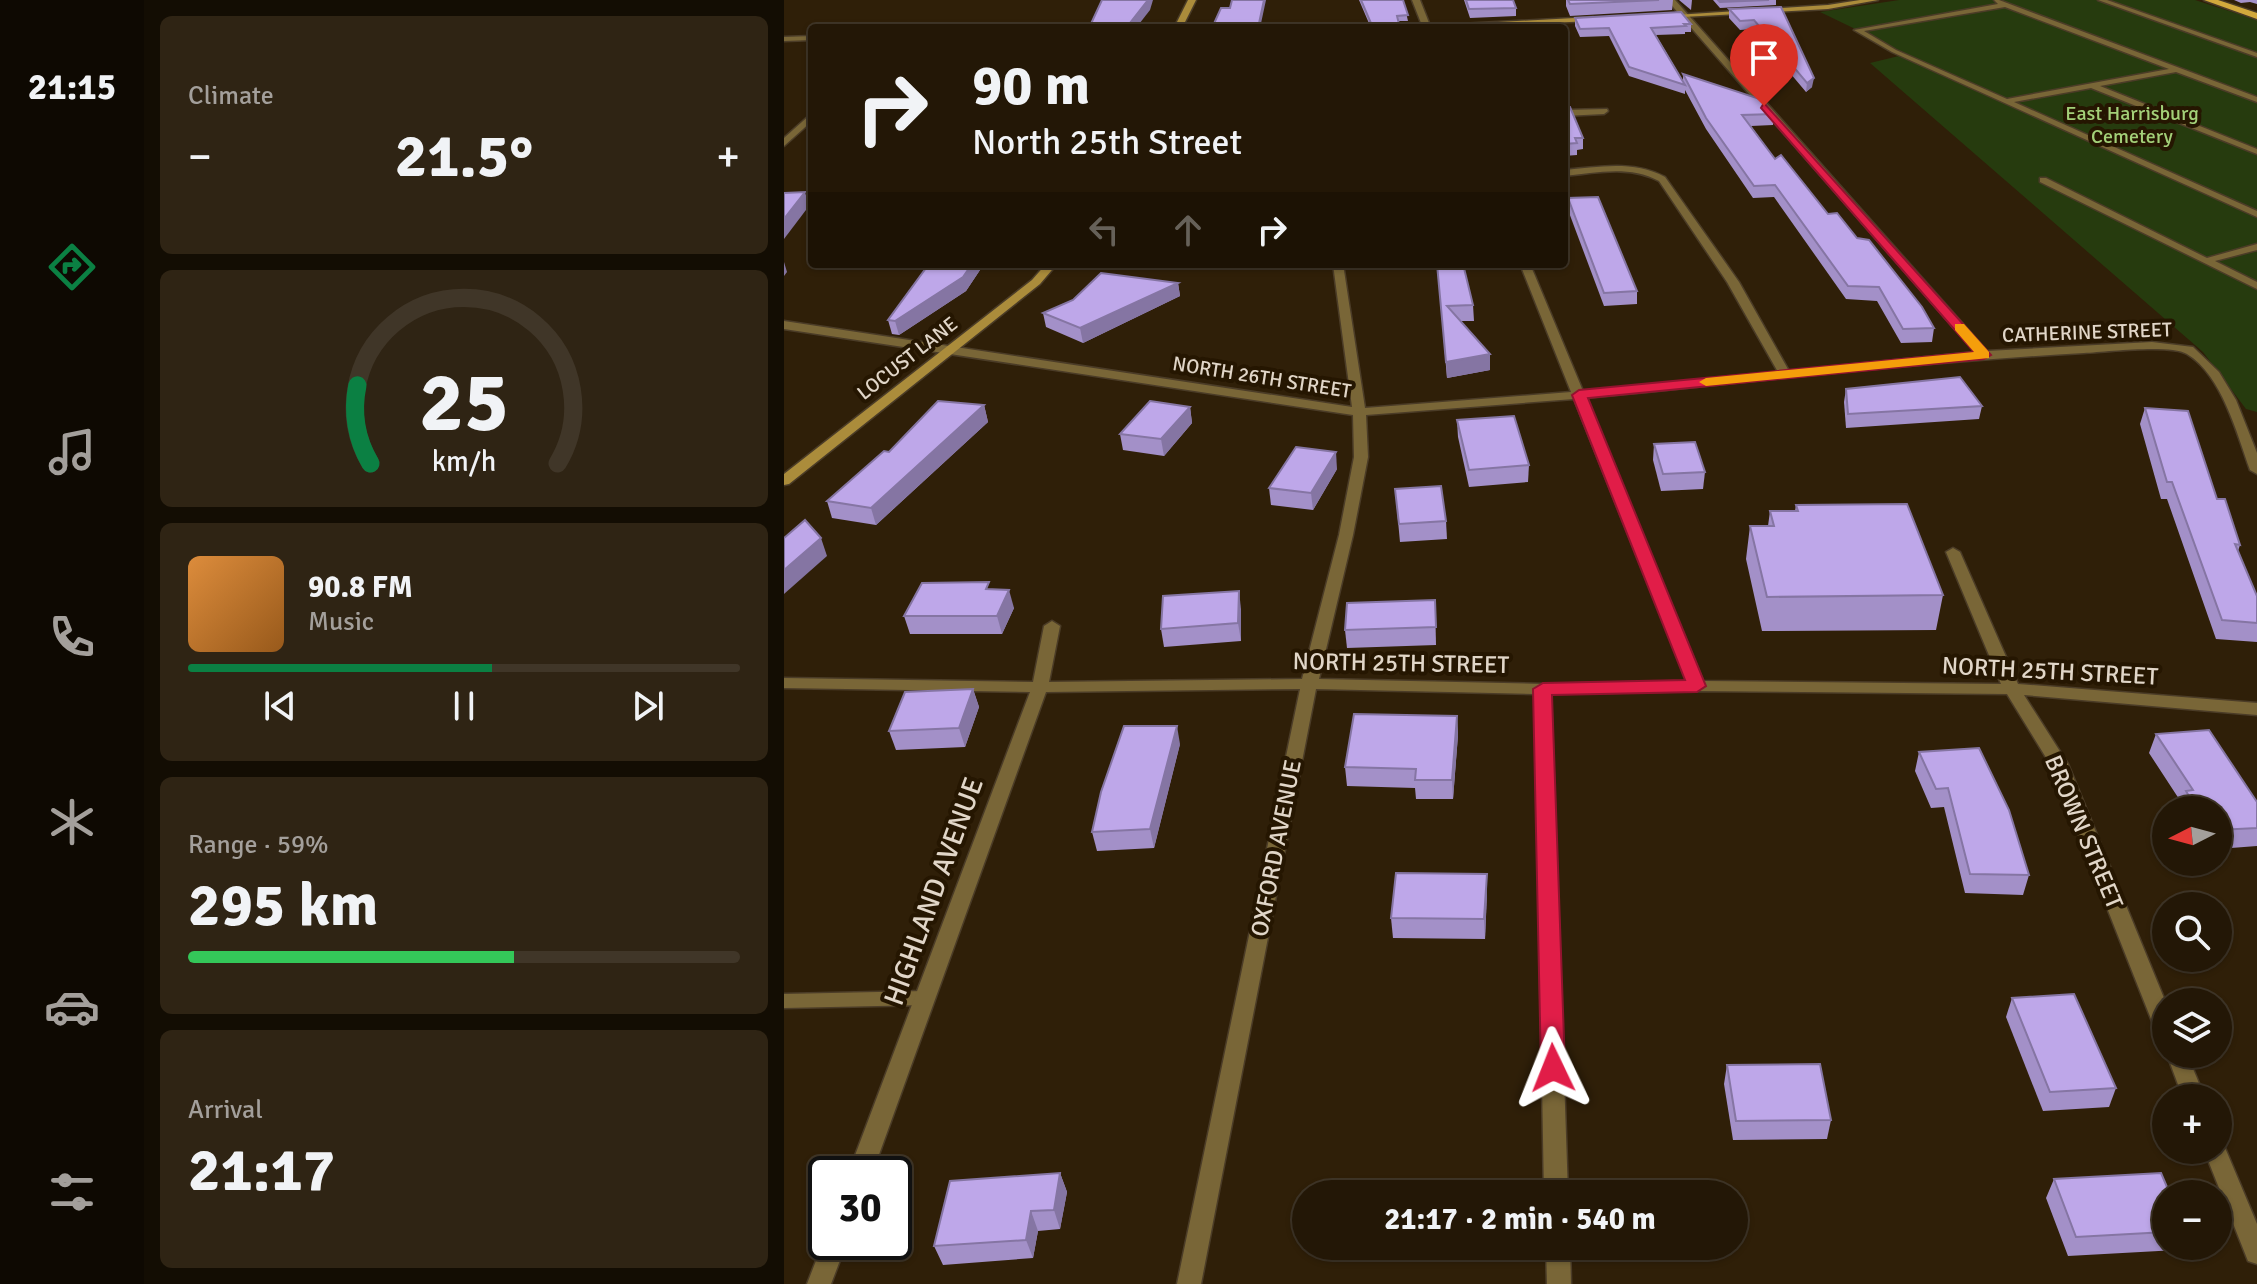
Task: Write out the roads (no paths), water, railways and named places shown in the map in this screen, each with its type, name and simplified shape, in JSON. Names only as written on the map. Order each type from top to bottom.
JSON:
[{"type":"main road","points":[[2209,0],[2257,16]]},
{"type":"street","points":[[1180,24],[1192,0]]},
{"type":"street","points":[[1416,0],[1425,24]]},
{"type":"street","name":"CATHERINE STREET","points":[[1671,0],[1984,355],[2152,346],[2189,350],[2215,375],[2230,400],[2257,470]]},
{"type":"street","points":[[1653,16],[1828,7],[1874,0]]},
{"type":"street","points":[[1506,24],[1606,19]]},
{"type":"street","points":[[784,39],[808,38]]},
{"type":"street","points":[[1568,113],[1604,111]]},
{"type":"street","points":[[784,143],[788,134],[808,119]]},
{"type":"street","points":[[1568,173],[1631,170],[1653,173],[1662,179],[1733,282],[1785,374]]},
{"type":"street","name":"LOCUST LANE","points":[[784,481],[1036,282],[1048,268]]},
{"type":"street","name":"OXFORD AVENUE","points":[[1189,1284],[1309,684],[1346,535],[1361,457],[1359,412],[1339,268]]},
{"type":"street","points":[[1527,268],[1697,686]]},
{"type":"street","name":"NORTH 26TH STREET","points":[[784,325],[1359,412],[1579,395],[1984,355]]},
{"type":"street","name":"BROWN STREET","points":[[1953,552],[2012,689],[2059,764],[2152,994]]},
{"type":"street","name":"HIGHLAND AVENUE","points":[[867,1156],[1040,687],[1052,626]]},
{"type":"street","name":"NORTH 25TH STREET","points":[[784,683],[1040,687],[1309,684],[1543,689],[1697,686],[2012,689],[2257,709]]},
{"type":"street","points":[[1543,689],[1556,1180]]},
{"type":"street","points":[[2221,1164],[2257,1253]]},
{"type":"street","points":[[819,1284],[828,1260]]},
{"type":"street","points":[[1558,1260],[1559,1284]]},
{"type":"lane","points":[[1992,0],[2257,100]]},
{"type":"lane","points":[[2101,0],[2257,55]]},
{"type":"lane","points":[[2004,5],[1857,30],[1894,51],[2257,214]]},
{"type":"lane","points":[[2009,101],[2175,70]]},
{"type":"lane","points":[[2091,85],[2257,152]]},
{"type":"lane","points":[[2043,180],[2257,286]]},
{"type":"lane","points":[[2205,261],[2257,247]]},
{"type":"lane","points":[[784,1001],[925,998]]},
{"type":"park label","name":"East Harrisburg Cemetery","points":[[2132,124]]}]
